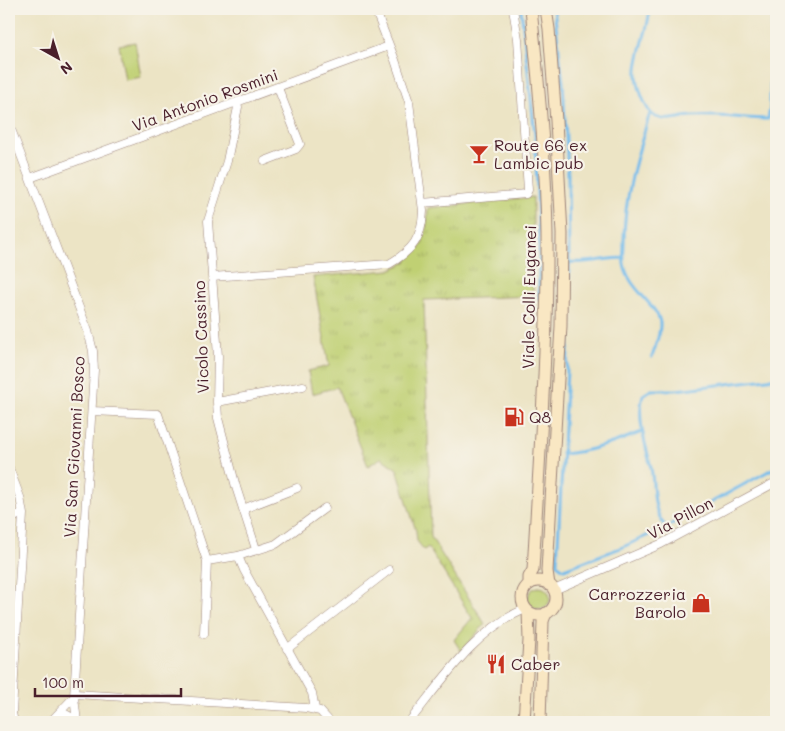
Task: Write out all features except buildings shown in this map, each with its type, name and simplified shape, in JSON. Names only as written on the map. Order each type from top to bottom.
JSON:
[{"type":"main road","name":"Viale Colli Euganei","points":[[524,722],[529,640],[527,610],[522,598],[525,588],[529,584],[528,577],[533,570],[547,277],[544,159],[531,9]]},
{"type":"main road","name":"Viale Colli Euganei","points":[[540,722],[544,621],[546,613],[554,606],[556,595],[551,587],[547,572],[561,326],[562,234],[556,112],[546,9]]},
{"type":"main road","points":[[529,584],[539,581],[551,587]]},
{"type":"main road","points":[[527,610],[537,615],[546,613]]},
{"type":"street","points":[[212,277],[390,264],[401,257],[417,241],[422,224],[422,203],[409,102],[375,9]]},
{"type":"street","points":[[422,203],[526,194],[528,190],[518,39],[513,9]]},
{"type":"street","name":"Via Antonio Rosmini","points":[[30,178],[389,46]]},
{"type":"street","points":[[265,161],[296,149],[300,144],[278,88]]},
{"type":"street","name":"Vicolo Cassino","points":[[237,103],[238,107],[227,161],[208,221],[218,356],[217,402],[221,434],[256,549]]},
{"type":"street","name":"Via San Giovanni Bosco","points":[[9,124],[88,331],[93,351],[92,411],[75,696],[76,722]]},
{"type":"street","points":[[217,402],[302,386]]},
{"type":"street","points":[[92,411],[158,414],[206,561],[204,634]]},
{"type":"street","points":[[9,468],[20,500],[22,514],[12,713],[14,722]]},
{"type":"street","name":"Via Pillon","points":[[551,587],[595,573],[677,536],[776,482]]},
{"type":"street","points":[[243,509],[297,488]]},
{"type":"street","points":[[206,561],[238,556],[276,544],[325,508]]},
{"type":"street","points":[[9,522],[17,515],[22,514]]},
{"type":"street","points":[[238,556],[312,693],[315,709]]},
{"type":"street","points":[[287,649],[389,570]]},
{"type":"street","points":[[409,722],[478,641],[506,618],[527,610]]},
{"type":"street","points":[[75,696],[315,709],[320,711],[330,722]]},
{"type":"street","name":"Via San Giovanni Bosco","points":[[52,720],[75,696]]},
{"type":"street","name":"Via San Giovanni Bosco","points":[[52,720],[64,714],[70,715],[76,722]]},
{"type":"green space","points":[[135,42],[141,77],[125,80],[119,45]]},
{"type":"green space","points":[[533,197],[533,296],[424,300],[431,537],[485,624],[461,651],[454,640],[472,618],[428,547],[424,550],[417,541],[416,531],[397,469],[381,458],[368,466],[337,387],[312,394],[308,371],[329,366],[313,277],[390,270],[406,262],[422,245],[427,224],[428,208]]},
{"type":"green space","points":[[539,587],[547,590],[550,598],[547,606],[539,609],[531,606],[528,598],[531,590]]},
{"type":"waterway","points":[[521,9],[535,135],[539,299]]},
{"type":"waterway","points":[[554,9],[563,83],[568,174],[569,262],[568,351],[557,564],[564,569],[623,547],[666,527],[776,467]]},
{"type":"waterway","points":[[650,9],[638,62],[638,81],[644,103],[648,109],[656,117],[666,119],[694,116],[768,119],[770,108],[771,36],[774,9]]},
{"type":"waterway","points":[[650,113],[636,160],[626,208],[624,264],[631,281],[658,316],[660,323],[659,336],[652,357]]},
{"type":"waterway","points":[[569,262],[624,258]]},
{"type":"waterway","points":[[666,527],[661,520],[654,499],[651,468],[642,432],[641,404],[643,395],[651,390],[676,390],[776,378]]},
{"type":"waterway","points":[[562,454],[593,449],[642,432]]},
{"type":"place","name":"Route 66 ex Lambic pub","points":[[479,154]]},
{"type":"place","name":"Q8","points":[[514,417]]},
{"type":"place","name":"Carrozzeria Barolo","points":[[701,603]]},
{"type":"place","name":"Caber","points":[[496,664]]}]
